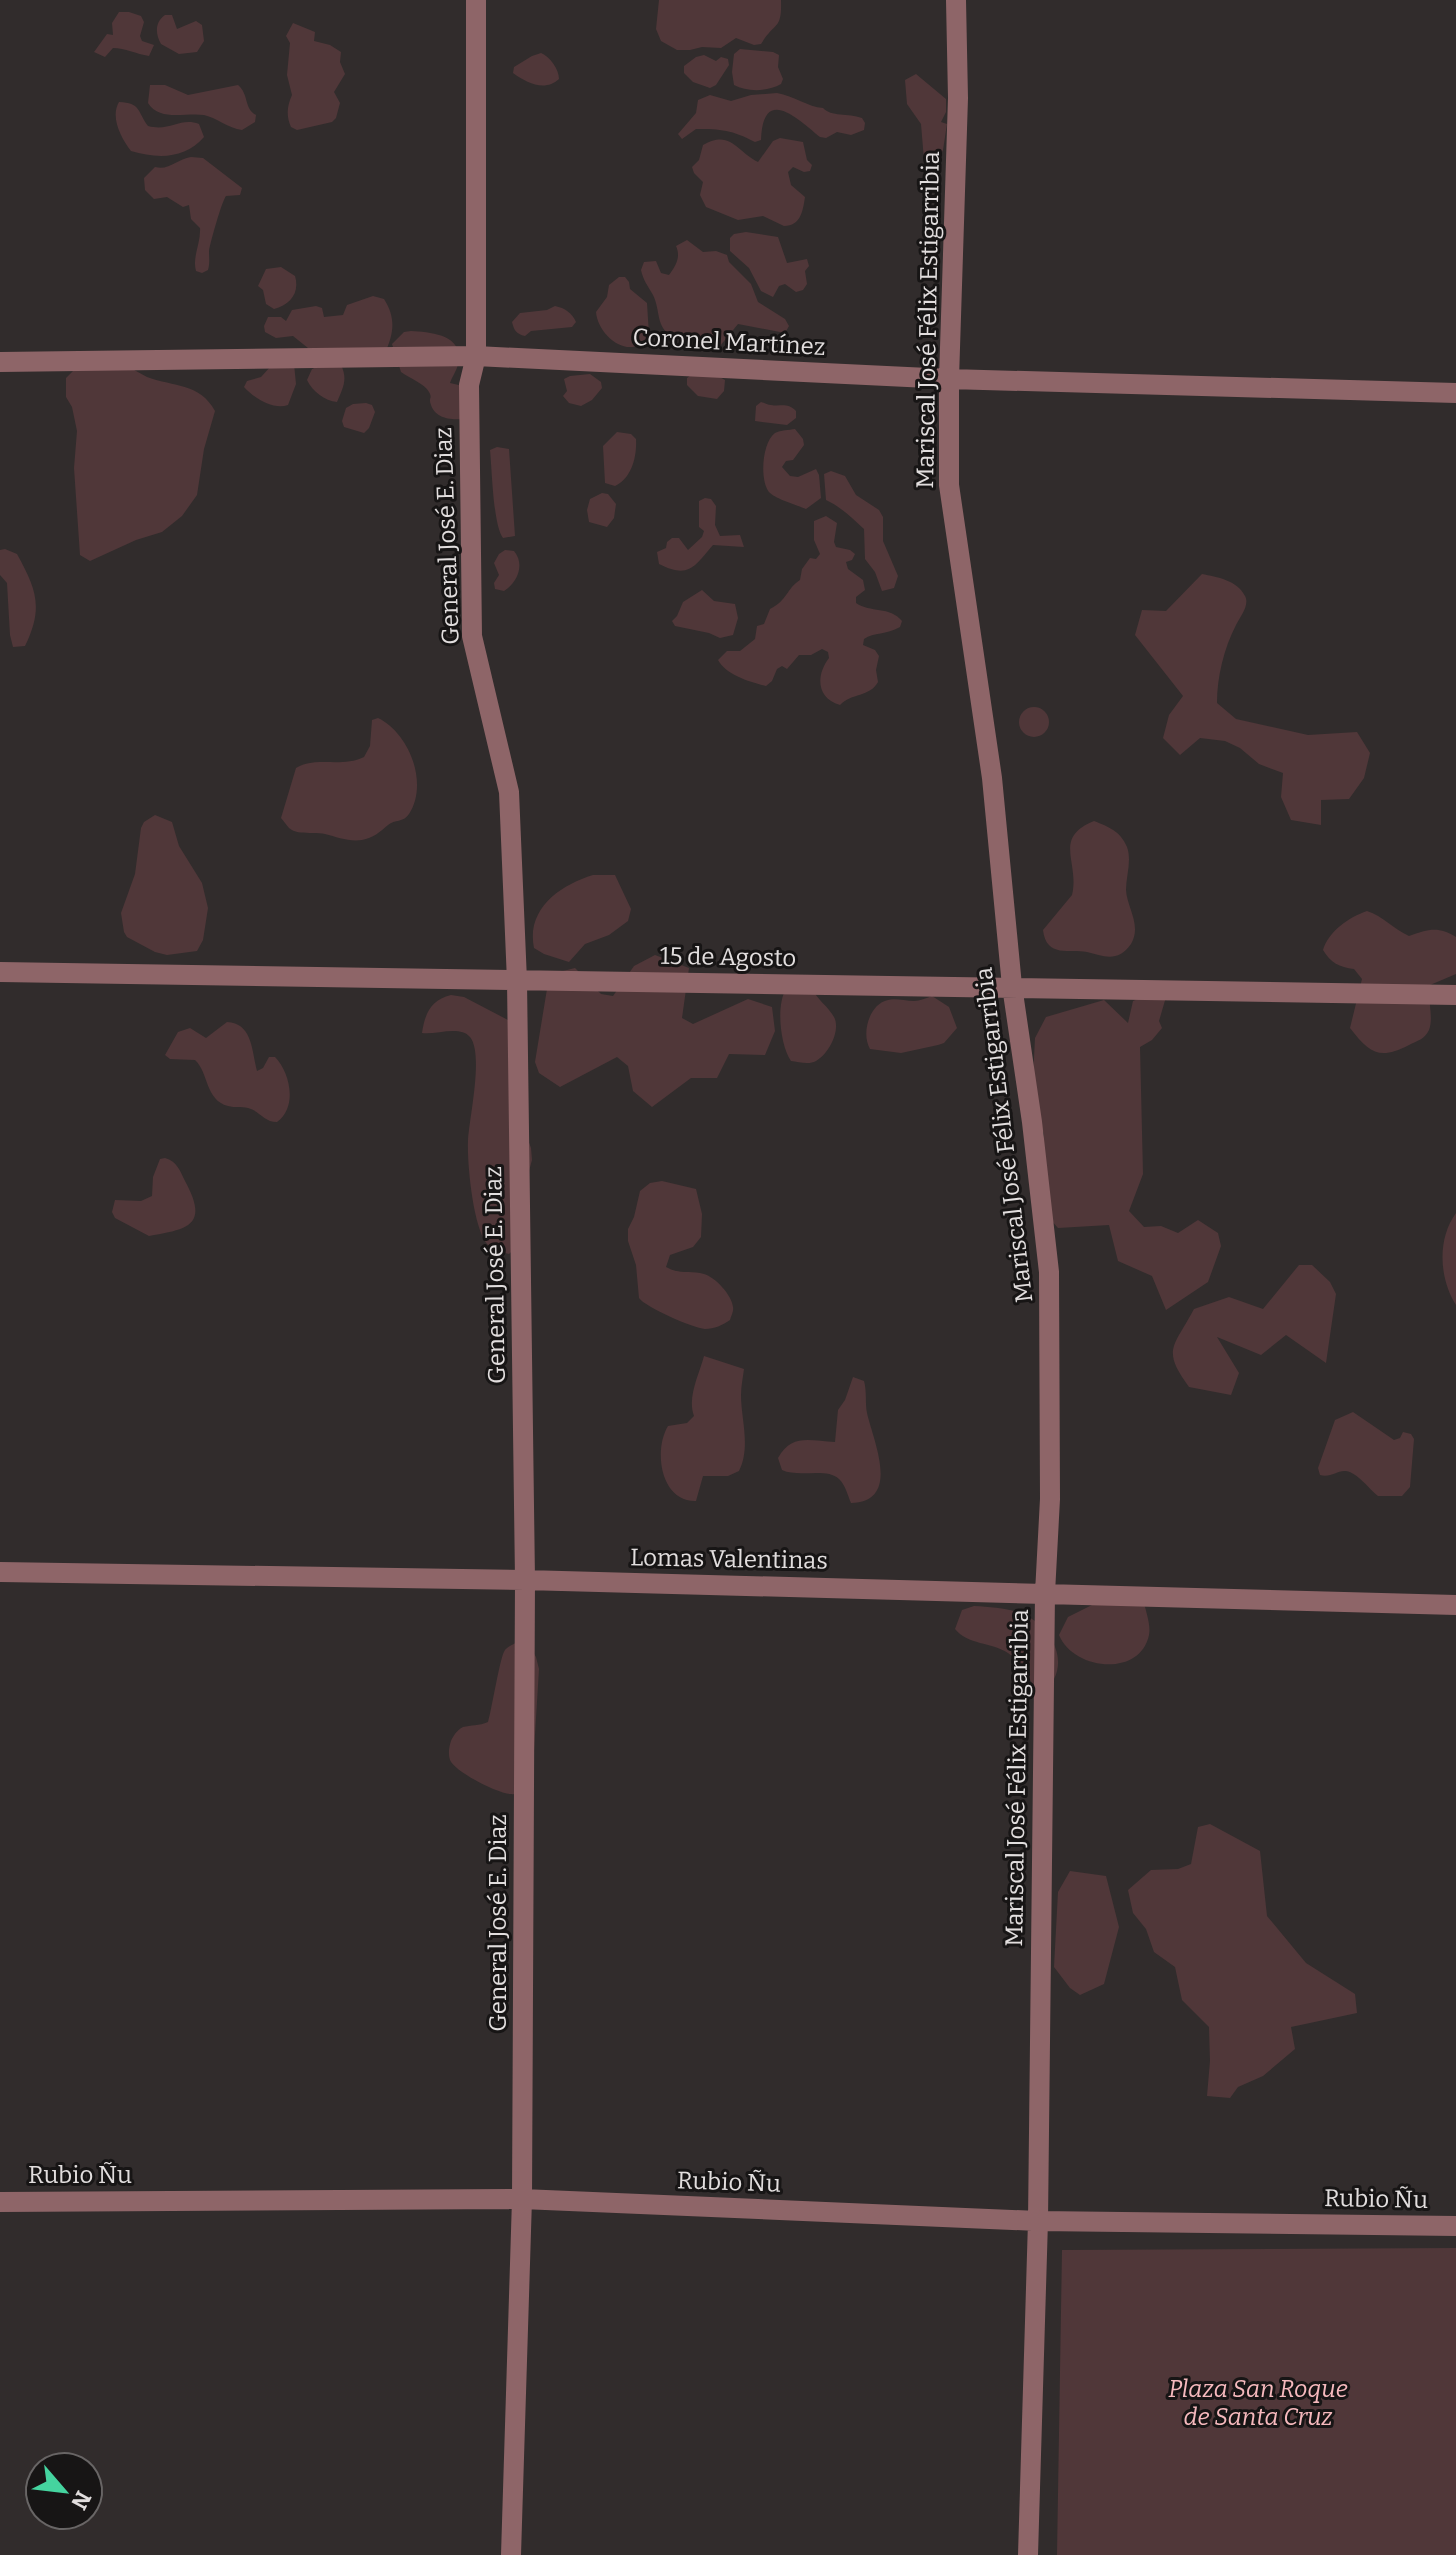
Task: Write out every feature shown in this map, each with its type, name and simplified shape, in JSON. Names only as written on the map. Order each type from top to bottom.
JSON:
[{"type":"street","name":"General José E. Diaz","points":[[476,0],[476,356],[469,385],[472,636],[509,792],[517,981],[525,1580],[522,2199],[511,2555]]},
{"type":"street","name":"Mariscal José Félix Estigarribia","points":[[956,0],[958,98],[949,379],[949,485],[992,778],[1012,986],[1049,1272],[1050,1457],[1045,1593],[1038,2221],[1028,2555]]},
{"type":"street","name":"Coronel Martínez","points":[[0,362],[476,356],[949,379],[1456,393]]},
{"type":"street","name":"15 de Agosto","points":[[0,972],[1456,995]]},
{"type":"street","name":"Lomas Valentinas","points":[[0,1572],[525,1580],[1456,1605]]},
{"type":"street","name":"Rubio Ñu","points":[[0,2202],[522,2199],[1038,2221],[1456,2226]]},
{"type":"green space","points":[[659,0],[781,0],[780,17],[761,44],[754,45],[736,38],[721,48],[677,50],[661,41],[656,29]]},
{"type":"green space","points":[[119,12],[141,16],[144,22],[140,36],[142,41],[154,45],[149,56],[117,48],[105,57],[94,52],[107,34],[113,35],[112,23]]},
{"type":"green space","points":[[165,15],[172,15],[177,29],[196,21],[202,25],[204,41],[197,52],[179,54],[161,44],[157,28]]},
{"type":"green space","points":[[293,23],[315,32],[314,41],[341,52],[340,62],[345,74],[334,92],[340,103],[336,118],[332,122],[297,130],[291,127],[288,115],[292,95],[287,75],[290,43],[286,36]]},
{"type":"green space","points":[[740,49],[779,55],[781,84],[757,90],[734,85],[734,54]]},
{"type":"green space","points":[[541,53],[551,60],[557,71],[559,79],[554,83],[536,85],[513,73],[514,67]]},
{"type":"green space","points":[[704,55],[716,61],[721,57],[728,59],[729,65],[716,85],[710,88],[693,82],[684,73],[684,66]]},
{"type":"green space","points":[[916,74],[946,99],[946,112],[941,122],[947,124],[943,150],[937,161],[924,160],[921,124],[907,104],[905,80]]},
{"type":"green space","points":[[150,85],[165,85],[188,95],[238,85],[256,115],[255,122],[242,130],[204,115],[159,112],[148,103]]},
{"type":"green space","points":[[777,93],[830,113],[862,118],[864,130],[851,135],[837,132],[826,138],[820,137],[792,115],[774,110],[763,123],[761,140],[755,142],[720,130],[696,129],[682,139],[678,134],[696,113],[698,100],[710,95],[731,101],[751,95]]},
{"type":"green space","points":[[119,102],[135,106],[148,126],[192,122],[199,124],[204,137],[188,150],[170,155],[131,151],[116,121]]},
{"type":"green space","points":[[780,138],[803,142],[807,160],[812,165],[810,171],[793,167],[788,172],[791,185],[805,197],[798,220],[784,226],[763,216],[738,220],[706,207],[700,195],[703,182],[692,167],[699,160],[703,145],[727,141],[758,162],[773,141]]},
{"type":"green space","points":[[191,157],[203,158],[242,188],[240,195],[226,196],[224,199],[209,251],[208,270],[202,273],[196,271],[195,266],[200,228],[191,219],[189,205],[183,207],[167,197],[154,199],[145,190],[144,178],[155,167],[165,167]]},
{"type":"green space","points":[[746,232],[778,237],[787,263],[807,259],[807,284],[803,290],[796,292],[785,284],[779,286],[773,297],[761,291],[749,268],[730,251],[730,238]]},
{"type":"green space","points":[[687,240],[703,252],[716,251],[727,255],[729,262],[751,284],[758,302],[785,319],[789,326],[785,333],[738,324],[720,346],[693,335],[673,337],[667,333],[641,270],[644,262],[656,261],[661,273],[669,275],[677,261],[676,246]]},
{"type":"green space","points":[[281,267],[295,276],[296,288],[285,305],[274,309],[266,304],[263,290],[258,286],[266,269]]},
{"type":"green space","points":[[619,277],[625,277],[630,289],[647,303],[649,335],[634,347],[625,347],[609,338],[596,312],[607,297],[609,285]]},
{"type":"green space","points":[[373,296],[384,299],[392,319],[392,332],[385,353],[308,348],[293,336],[276,338],[265,332],[268,317],[281,317],[286,321],[292,310],[316,306],[322,308],[324,317],[343,315],[347,305]]},
{"type":"green space","points":[[555,306],[572,316],[576,322],[572,327],[531,331],[525,336],[515,329],[512,322],[520,313]]},
{"type":"green space","points":[[404,332],[445,337],[456,347],[458,364],[450,383],[463,386],[467,419],[451,419],[437,414],[427,389],[401,372],[392,344]]},
{"type":"green space","points":[[328,362],[341,365],[344,375],[337,402],[319,395],[307,380],[312,369]]},
{"type":"green space","points":[[124,363],[147,377],[186,387],[202,395],[215,411],[204,449],[197,495],[182,516],[162,532],[90,561],[80,555],[74,468],[77,431],[72,407],[66,397],[66,378],[75,369]]},
{"type":"green space","points":[[294,364],[296,384],[288,405],[276,406],[264,402],[244,387],[247,381],[261,377],[271,366]]},
{"type":"green space","points":[[694,373],[714,374],[725,380],[724,391],[717,399],[698,396],[687,385],[687,378]]},
{"type":"green space","points":[[590,374],[601,382],[602,388],[592,400],[581,406],[569,403],[563,396],[567,391],[564,379]]},
{"type":"green space","points":[[761,402],[790,407],[796,411],[796,418],[787,425],[755,421],[756,406]]},
{"type":"green space","points":[[366,403],[372,405],[375,412],[369,428],[364,433],[344,427],[342,421],[346,408]]},
{"type":"green space","points":[[795,429],[804,445],[793,460],[786,461],[782,467],[790,476],[798,477],[816,469],[821,498],[806,509],[770,493],[764,480],[765,453],[771,438],[777,432]]},
{"type":"green space","points":[[617,432],[631,434],[636,439],[636,446],[626,478],[615,486],[605,483],[603,446]]},
{"type":"green space","points":[[497,447],[509,449],[515,536],[503,538],[495,509],[490,450]]},
{"type":"green space","points":[[831,471],[845,476],[856,495],[879,510],[883,517],[883,541],[898,576],[894,588],[882,591],[875,572],[865,559],[864,529],[826,500],[824,474]]},
{"type":"green space","points":[[602,493],[608,494],[616,504],[614,518],[607,527],[589,522],[587,510],[590,499]]},
{"type":"green space","points":[[711,499],[716,506],[715,525],[720,536],[740,535],[744,547],[713,545],[695,565],[684,570],[659,564],[657,552],[666,548],[672,538],[679,538],[688,550],[702,537],[704,531],[699,527],[699,501]]},
{"type":"green space","points":[[826,516],[837,523],[836,547],[855,554],[852,560],[846,562],[848,569],[863,580],[865,590],[856,597],[856,603],[892,613],[902,621],[895,630],[864,639],[863,645],[875,650],[879,656],[876,670],[878,682],[875,687],[840,705],[832,702],[823,692],[820,678],[829,658],[828,652],[822,649],[811,655],[799,655],[787,669],[782,666],[777,669],[766,686],[732,674],[718,660],[727,651],[740,651],[755,639],[757,626],[764,624],[770,609],[800,580],[802,569],[810,558],[816,559],[820,554],[814,540],[814,521]]},
{"type":"green space","points":[[0,550],[17,554],[33,588],[36,609],[25,646],[13,647],[10,635],[7,583],[0,575]]},
{"type":"green space","points":[[505,550],[514,551],[519,567],[516,578],[504,591],[495,589],[494,583],[499,575],[494,563]]},
{"type":"green space","points":[[1202,574],[1232,583],[1246,600],[1225,653],[1217,703],[1236,719],[1308,735],[1357,732],[1370,753],[1364,778],[1349,799],[1321,800],[1321,825],[1291,820],[1281,797],[1283,773],[1259,764],[1240,748],[1225,741],[1200,738],[1180,755],[1163,738],[1169,715],[1183,696],[1135,635],[1142,610],[1166,611]]},
{"type":"green space","points":[[702,590],[714,601],[735,604],[738,618],[733,635],[720,638],[675,626],[672,621],[683,602]]},
{"type":"green space","points":[[1034,707],[1045,711],[1049,722],[1045,733],[1034,737],[1023,733],[1019,722],[1023,711]]},
{"type":"green space","points":[[378,718],[399,735],[413,760],[417,788],[409,814],[362,840],[297,832],[289,828],[281,818],[296,768],[364,757],[370,746],[372,720]]},
{"type":"green space","points":[[155,815],[172,822],[179,846],[202,883],[208,908],[203,940],[197,951],[167,955],[155,952],[127,937],[124,932],[121,913],[135,874],[141,828]]},
{"type":"green space","points":[[1094,821],[1117,833],[1128,852],[1126,890],[1135,930],[1131,944],[1116,956],[1054,948],[1045,939],[1043,930],[1072,895],[1074,883],[1070,852],[1074,835]]},
{"type":"green space","points":[[593,875],[615,875],[631,909],[628,921],[609,935],[585,944],[569,962],[534,948],[533,934],[540,910],[558,892]]},
{"type":"green space","points":[[1367,911],[1409,936],[1433,930],[1456,937],[1456,974],[1430,985],[1431,1020],[1427,1033],[1399,1050],[1383,1053],[1370,1049],[1350,1028],[1362,979],[1354,969],[1332,961],[1323,950],[1329,937],[1340,926]]},
{"type":"green space","points":[[655,955],[689,968],[682,1018],[693,1024],[748,999],[772,1007],[775,1031],[765,1055],[729,1054],[717,1078],[691,1078],[652,1107],[633,1091],[628,1066],[617,1057],[560,1087],[539,1073],[535,1062],[547,989],[563,971],[575,968],[601,994],[613,996],[634,966]]},
{"type":"green space","points":[[811,987],[834,1017],[835,1035],[825,1053],[816,1061],[791,1061],[784,1045],[781,1025],[783,996],[786,989]]},
{"type":"green space","points":[[1155,992],[1166,997],[1159,1021],[1162,1028],[1152,1040],[1140,1047],[1143,1174],[1129,1211],[1144,1227],[1161,1226],[1178,1233],[1198,1220],[1218,1233],[1221,1246],[1208,1282],[1166,1310],[1152,1276],[1118,1261],[1109,1225],[1058,1228],[1050,1219],[1040,1170],[1044,1134],[1032,1099],[1035,1038],[1046,1017],[1104,1000],[1128,1023],[1133,1001]]},
{"type":"green space","points":[[451,995],[464,997],[508,1020],[532,1160],[519,1207],[518,1246],[509,1254],[494,1249],[482,1236],[472,1194],[468,1141],[476,1072],[474,1045],[466,1033],[422,1033],[430,1008],[438,1000]]},
{"type":"green space","points":[[932,996],[949,1007],[957,1028],[944,1043],[901,1053],[870,1049],[866,1036],[868,1020],[876,1007],[888,1000],[916,1001]]},
{"type":"green space","points":[[227,1022],[236,1024],[247,1033],[257,1071],[263,1068],[269,1057],[275,1057],[285,1071],[290,1099],[284,1116],[277,1122],[248,1108],[221,1103],[211,1092],[195,1060],[170,1059],[165,1055],[178,1032],[190,1028],[206,1038]]},
{"type":"green space","points":[[165,1158],[175,1164],[181,1174],[192,1196],[195,1216],[175,1231],[149,1236],[115,1218],[112,1212],[115,1200],[141,1201],[152,1196],[153,1177],[160,1159]]},
{"type":"green space","points":[[662,1181],[696,1189],[702,1214],[701,1237],[693,1247],[670,1255],[666,1267],[704,1274],[722,1287],[730,1297],[733,1310],[730,1320],[718,1326],[705,1329],[690,1325],[659,1312],[639,1298],[628,1229],[640,1191],[650,1183]]},
{"type":"green space","points":[[1456,1213],[1456,1305],[1446,1283],[1442,1259],[1446,1235]]},
{"type":"green space","points":[[1299,1265],[1312,1265],[1330,1282],[1336,1294],[1326,1363],[1286,1335],[1261,1355],[1217,1337],[1239,1373],[1231,1395],[1189,1387],[1173,1356],[1176,1340],[1194,1309],[1229,1297],[1263,1309]]},
{"type":"green space","points":[[704,1356],[744,1369],[741,1395],[744,1452],[739,1471],[728,1476],[703,1476],[696,1501],[684,1499],[668,1484],[663,1473],[661,1448],[668,1426],[687,1423],[694,1416],[693,1394]]},
{"type":"green space","points":[[853,1377],[864,1381],[867,1413],[878,1453],[880,1481],[876,1492],[867,1500],[851,1503],[843,1484],[834,1475],[782,1470],[778,1458],[789,1445],[802,1440],[835,1442],[838,1410]]},
{"type":"green space","points":[[1353,1412],[1394,1440],[1400,1438],[1403,1432],[1411,1434],[1414,1439],[1410,1487],[1402,1496],[1378,1496],[1350,1472],[1320,1475],[1318,1468],[1335,1420]]},
{"type":"green space","points":[[1096,1603],[1144,1603],[1149,1635],[1143,1649],[1133,1658],[1120,1663],[1091,1662],[1067,1647],[1059,1635],[1068,1617]]},
{"type":"green space","points":[[974,1606],[1017,1612],[1044,1629],[1052,1640],[1058,1662],[1051,1684],[1041,1694],[1008,1653],[966,1638],[955,1629],[962,1610]]},
{"type":"green space","points":[[516,1643],[529,1645],[539,1669],[532,1784],[514,1794],[496,1790],[468,1776],[453,1765],[449,1753],[451,1741],[459,1730],[488,1722],[503,1654]]},
{"type":"green space","points":[[1210,1824],[1260,1851],[1267,1916],[1306,1963],[1355,1994],[1357,2013],[1291,2027],[1295,2049],[1263,2076],[1238,2087],[1230,2098],[1207,2096],[1209,2027],[1182,2000],[1175,1967],[1154,1952],[1146,1929],[1133,1913],[1128,1890],[1151,1870],[1178,1869],[1191,1864],[1198,1827]]},
{"type":"green space","points":[[1070,1871],[1106,1876],[1119,1927],[1104,1984],[1080,1995],[1070,1988],[1054,1967],[1058,1892]]},
{"type":"green space","name":"Plaza San Roque de Santa Cruz","points":[[1456,2248],[1456,2555],[1057,2555],[1062,2250]]}]
